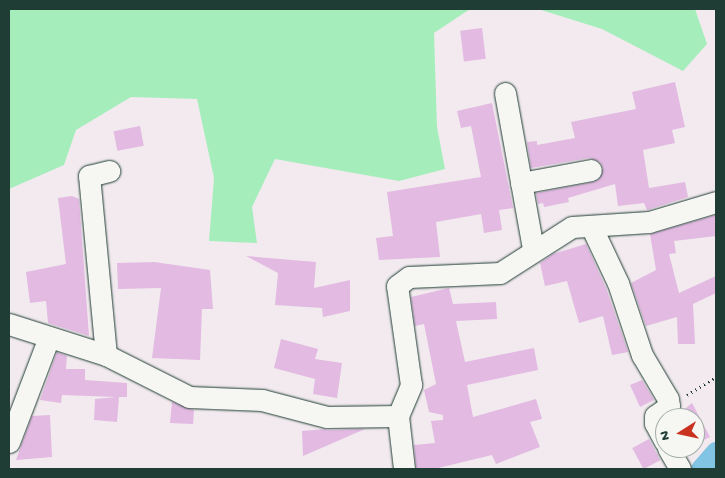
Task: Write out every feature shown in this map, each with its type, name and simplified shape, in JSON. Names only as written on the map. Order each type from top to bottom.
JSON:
[{"type":"street","points":[[505,93],[533,248]]},
{"type":"street","points":[[521,183],[591,170]]},
{"type":"street","points":[[106,355],[89,176],[109,171]]},
{"type":"street","points":[[404,469],[398,416],[411,385],[397,286],[409,277],[500,273],[533,248],[572,227],[649,222],[716,202]]},
{"type":"street","points":[[591,226],[618,282],[642,355],[669,406],[666,408]]},
{"type":"street","points":[[9,324],[106,355],[189,397],[262,400],[327,417],[398,416]]},
{"type":"street","points":[[9,442],[49,337]]},
{"type":"street","points":[[674,458],[680,469]]},
{"type":"path","points":[[669,406],[716,376]]},
{"type":"green space","points":[[9,9],[470,9],[434,33],[437,127],[445,169],[399,181],[275,159],[252,207],[257,243],[209,241],[214,178],[197,99],[131,97],[76,130],[64,165],[9,189]]},
{"type":"green space","points":[[538,9],[695,9],[707,44],[683,71],[602,29]]},
{"type":"building","points":[[482,28],[486,59],[464,61],[460,31]]},
{"type":"building","points":[[675,82],[685,127],[672,130],[675,143],[643,150],[649,188],[685,182],[688,197],[647,210],[644,203],[618,206],[615,184],[568,198],[569,202],[544,207],[543,203],[538,204],[536,193],[594,182],[599,179],[603,168],[600,162],[589,158],[531,168],[527,142],[537,141],[537,145],[575,138],[571,122],[636,109],[632,92]]},
{"type":"building","points":[[492,103],[513,208],[499,210],[502,230],[484,233],[481,214],[436,222],[440,257],[379,260],[376,238],[393,236],[387,192],[481,177],[471,126],[461,128],[457,111]]},
{"type":"building","points":[[140,126],[144,146],[117,151],[113,131]]},
{"type":"building","points":[[72,196],[79,199],[89,336],[48,323],[46,301],[30,303],[26,272],[66,264],[58,198]]},
{"type":"building","points":[[716,215],[716,236],[674,241],[676,253],[669,254],[679,293],[716,276],[716,293],[693,304],[695,344],[678,344],[677,317],[646,326],[631,283],[656,270],[650,234]]},
{"type":"building","points":[[586,244],[606,288],[628,352],[612,355],[603,316],[579,323],[567,281],[545,286],[540,263],[553,254]]},
{"type":"building","points":[[246,256],[316,262],[314,288],[350,280],[350,311],[323,317],[322,308],[275,305],[278,273]]},
{"type":"building","points":[[154,262],[210,270],[213,309],[202,309],[200,360],[152,358],[161,288],[118,289],[117,263]]},
{"type":"building","points":[[449,288],[453,304],[496,302],[497,319],[456,321],[465,362],[534,348],[538,370],[467,385],[473,417],[536,399],[542,419],[530,422],[540,447],[496,464],[492,455],[434,469],[416,469],[414,445],[435,443],[431,421],[443,420],[443,415],[429,412],[424,390],[436,384],[424,324],[415,326],[411,297]]},
{"type":"building","points":[[281,339],[318,349],[315,359],[342,363],[337,398],[313,394],[315,379],[274,368]]},
{"type":"building","points":[[57,352],[67,356],[66,369],[85,369],[85,380],[127,383],[127,397],[119,397],[117,422],[94,420],[95,399],[116,397],[62,395],[61,403],[40,400]]},
{"type":"building","points":[[642,380],[654,400],[640,407],[630,385]]},
{"type":"building","points":[[172,402],[194,410],[193,424],[170,423]]},
{"type":"building","points":[[692,403],[695,408],[686,408]]},
{"type":"building","points":[[50,415],[52,457],[16,460],[32,416]]},
{"type":"building","points":[[705,428],[710,437],[705,439]]},
{"type":"building","points":[[365,429],[303,456],[302,431]]},
{"type":"building","points":[[649,439],[655,450],[655,458],[659,458],[660,460],[643,469],[632,448]]},
{"type":"waterway","points":[[701,469],[716,452]]}]
